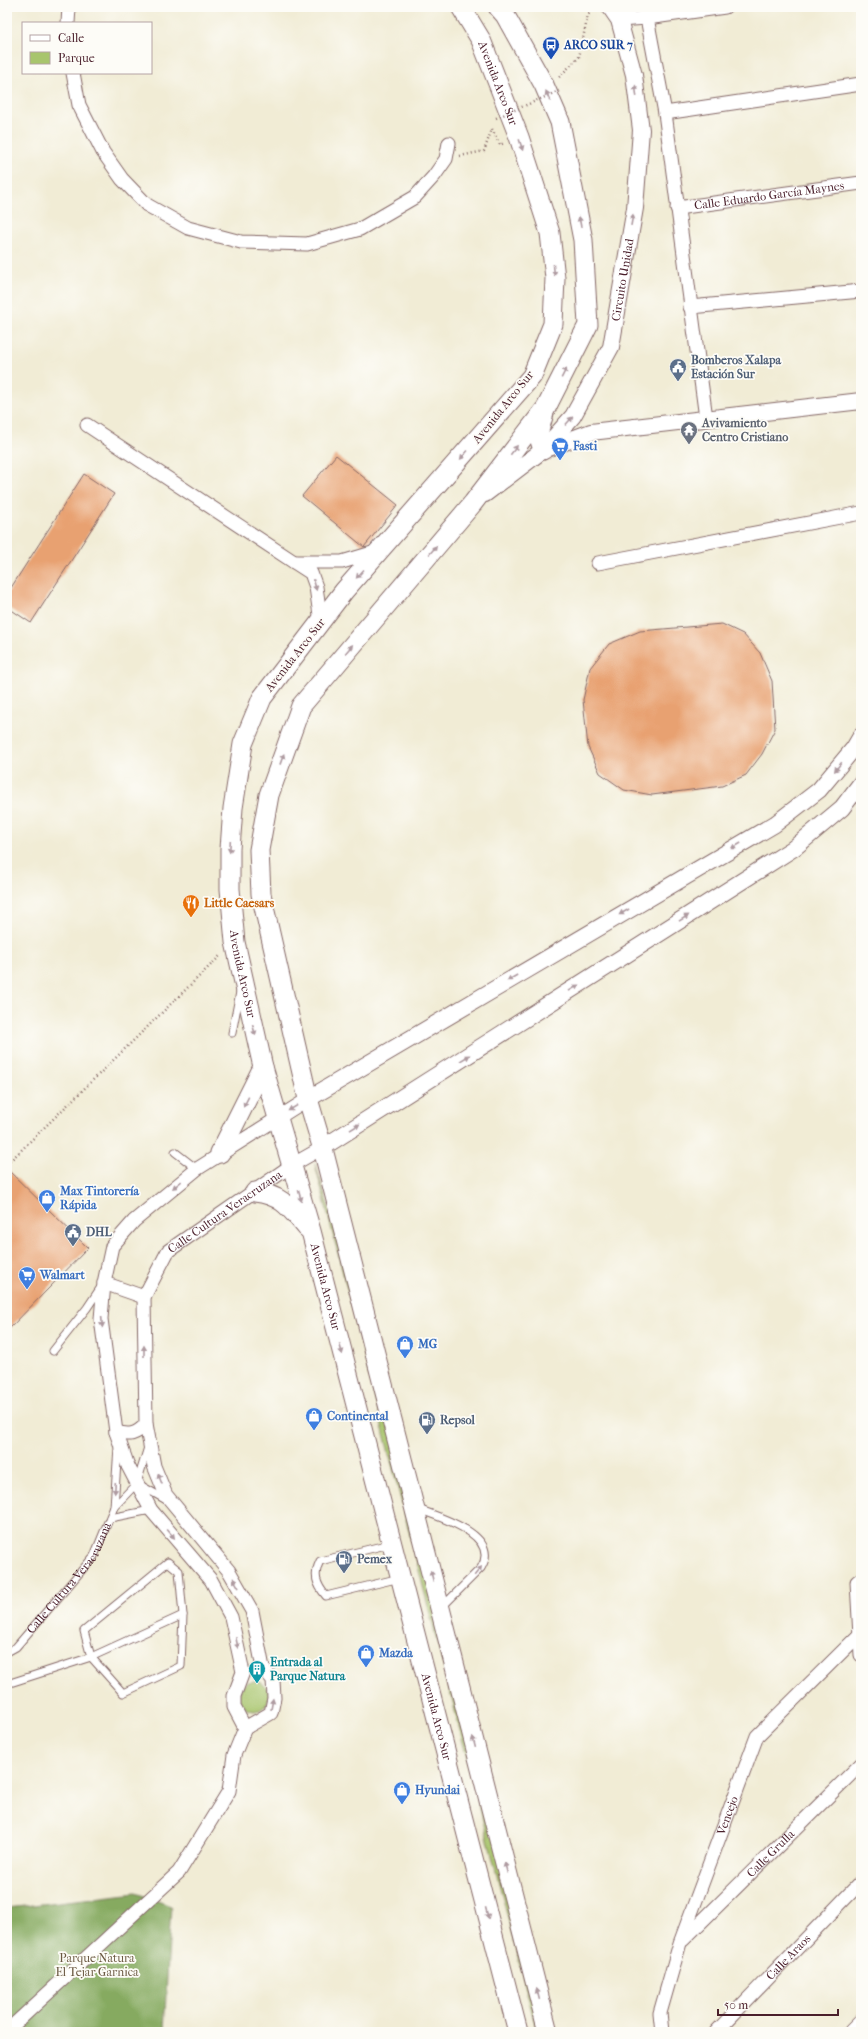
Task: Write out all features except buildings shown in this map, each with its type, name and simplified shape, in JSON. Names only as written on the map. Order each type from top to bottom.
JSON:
[{"type":"main road","name":"Avenida Arco Sur","points":[[461,7],[481,40],[519,137],[550,233],[555,278],[553,324],[532,376],[382,550],[344,591],[262,698],[243,744],[233,808],[230,849],[230,890],[235,942],[242,980],[263,1068],[311,1231],[518,2032]]},
{"type":"main road","points":[[498,7],[544,85],[560,122],[583,240],[588,326],[546,408],[538,434],[543,450]]},
{"type":"main road","points":[[546,408],[473,503],[301,706],[269,795],[259,850],[261,894],[308,1099],[322,1148],[548,2032]]},
{"type":"main road","points":[[220,1153],[263,1068]]},
{"type":"main road","points":[[255,1192],[270,1194],[285,1202],[311,1231]]},
{"type":"street","points":[[68,22],[69,7]]},
{"type":"street","name":"Circuito Unidad","points":[[473,503],[543,450],[573,416],[611,347],[634,208],[641,130],[634,75],[619,20],[610,7]]},
{"type":"street","points":[[619,20],[647,18],[725,7]]},
{"type":"street","points":[[647,18],[665,112],[706,418]]},
{"type":"street","points":[[72,74],[79,105],[103,152],[122,179],[147,205],[188,228],[241,242],[307,244],[360,229],[415,197],[434,176],[446,159],[449,143]]},
{"type":"street","points":[[665,112],[861,84]]},
{"type":"street","name":"Calle Eduardo García Maynes","points":[[677,208],[861,183]]},
{"type":"street","points":[[690,307],[861,291]]},
{"type":"street","points":[[543,450],[591,432],[861,401]]},
{"type":"street","points":[[87,425],[311,573],[316,587],[321,622]]},
{"type":"street","points":[[598,563],[861,513]]},
{"type":"street","points":[[294,562],[342,562],[382,550]]},
{"type":"street","points":[[308,1099],[775,824],[818,790],[854,748],[861,736]]},
{"type":"street","points":[[322,1148],[794,848],[842,808],[861,783]]},
{"type":"street","name":"Calle Cultura Veracruzana","points":[[243,1672],[231,1618],[211,1580],[151,1510],[137,1483],[117,1436],[102,1319],[104,1283],[112,1246],[134,1221],[197,1169],[220,1153],[308,1099]]},
{"type":"street","name":"Calle Cultura Veracruzana","points":[[245,1728],[271,1713],[274,1698],[273,1680],[262,1668],[252,1611],[229,1571],[166,1495],[154,1466],[146,1424],[144,1297],[168,1251],[292,1165],[322,1148]]},
{"type":"street","points":[[104,1283],[144,1297]]},
{"type":"street","points":[[117,1436],[138,1433],[146,1424]]},
{"type":"street","points":[[859,1580],[859,1636],[861,1655]]},
{"type":"street","name":"Vencejo","points":[[662,2032],[660,2013],[680,1943],[757,1736],[859,1636]]},
{"type":"street","points":[[7,2030],[178,1872],[228,1791],[234,1755],[245,1728],[234,1707],[234,1696],[243,1672],[262,1668]]},
{"type":"street","name":"Calle Grulla","points":[[680,1943],[861,1764]]},
{"type":"street","name":"Calle Araos","points":[[716,2032],[861,1882]]},
{"type":"street","points":[[853,2032],[861,2023]]},
{"type":"lane","points":[[232,1033],[242,980]]},
{"type":"lane","points":[[175,1152],[197,1169]]},
{"type":"lane","points":[[53,1351],[87,1308],[104,1283]]},
{"type":"lane","name":"Calle Cultura Veracruzana","points":[[7,1652],[16,1647],[94,1556],[114,1507],[117,1436]]},
{"type":"lane","points":[[114,1507],[137,1483],[150,1442]]},
{"type":"lane","points":[[137,1483],[175,1506]]},
{"type":"lane","points":[[414,1508],[455,1524],[478,1537],[482,1545],[484,1563],[481,1568],[440,1609]]},
{"type":"lane","points":[[110,1518],[151,1510]]},
{"type":"lane","points":[[392,1543],[320,1561],[316,1569],[318,1586],[326,1596],[401,1578]]},
{"type":"lane","points":[[168,1562],[179,1571],[183,1614],[181,1666],[123,1693],[91,1657],[84,1631],[168,1562]]},
{"type":"lane","points":[[7,1684],[91,1657],[183,1614]]},
{"type":"path","points":[[560,76],[579,57],[588,15],[595,7]]},
{"type":"path","points":[[496,118],[559,91]]},
{"type":"path","points":[[446,159],[484,151],[492,129]]},
{"type":"path","points":[[7,1164],[235,942]]},
{"type":"green space","points":[[315,1164],[374,1348],[549,2032],[537,2032]]},
{"type":"green space","points":[[254,1681],[265,1685],[269,1696],[265,1707],[254,1711],[243,1707],[239,1696],[243,1685]]},
{"type":"green space","name":"Parque Natura El Tejar Garnica","points":[[136,1893],[171,1906],[164,2032],[7,2032],[7,1908]]},
{"type":"place","name":"ARCO SUR 7","points":[[551,60]]},
{"type":"place","name":"Bomberos Xalapa Estación Sur","points":[[678,382]]},
{"type":"place","name":"Avivamiento Centro Cristiano","points":[[689,445]]},
{"type":"place","name":"Fasti","points":[[560,461]]},
{"type":"place","name":"Little Caesars","points":[[191,918]]},
{"type":"place","name":"Max Tintorería Rápida","points":[[47,1213]]},
{"type":"place","name":"DHL","points":[[73,1247]]},
{"type":"place","name":"Walmart","points":[[27,1290]]},
{"type":"place","name":"MG","points":[[405,1359]]},
{"type":"place","name":"Continental","points":[[314,1431]]},
{"type":"place","name":"Repsol","points":[[427,1435]]},
{"type":"place","name":"Pemex","points":[[344,1574]]},
{"type":"place","name":"Mazda","points":[[366,1668]]},
{"type":"place","name":"Entrada al Parque Natura","points":[[257,1684]]},
{"type":"place","name":"Hyundai","points":[[402,1805]]}]
